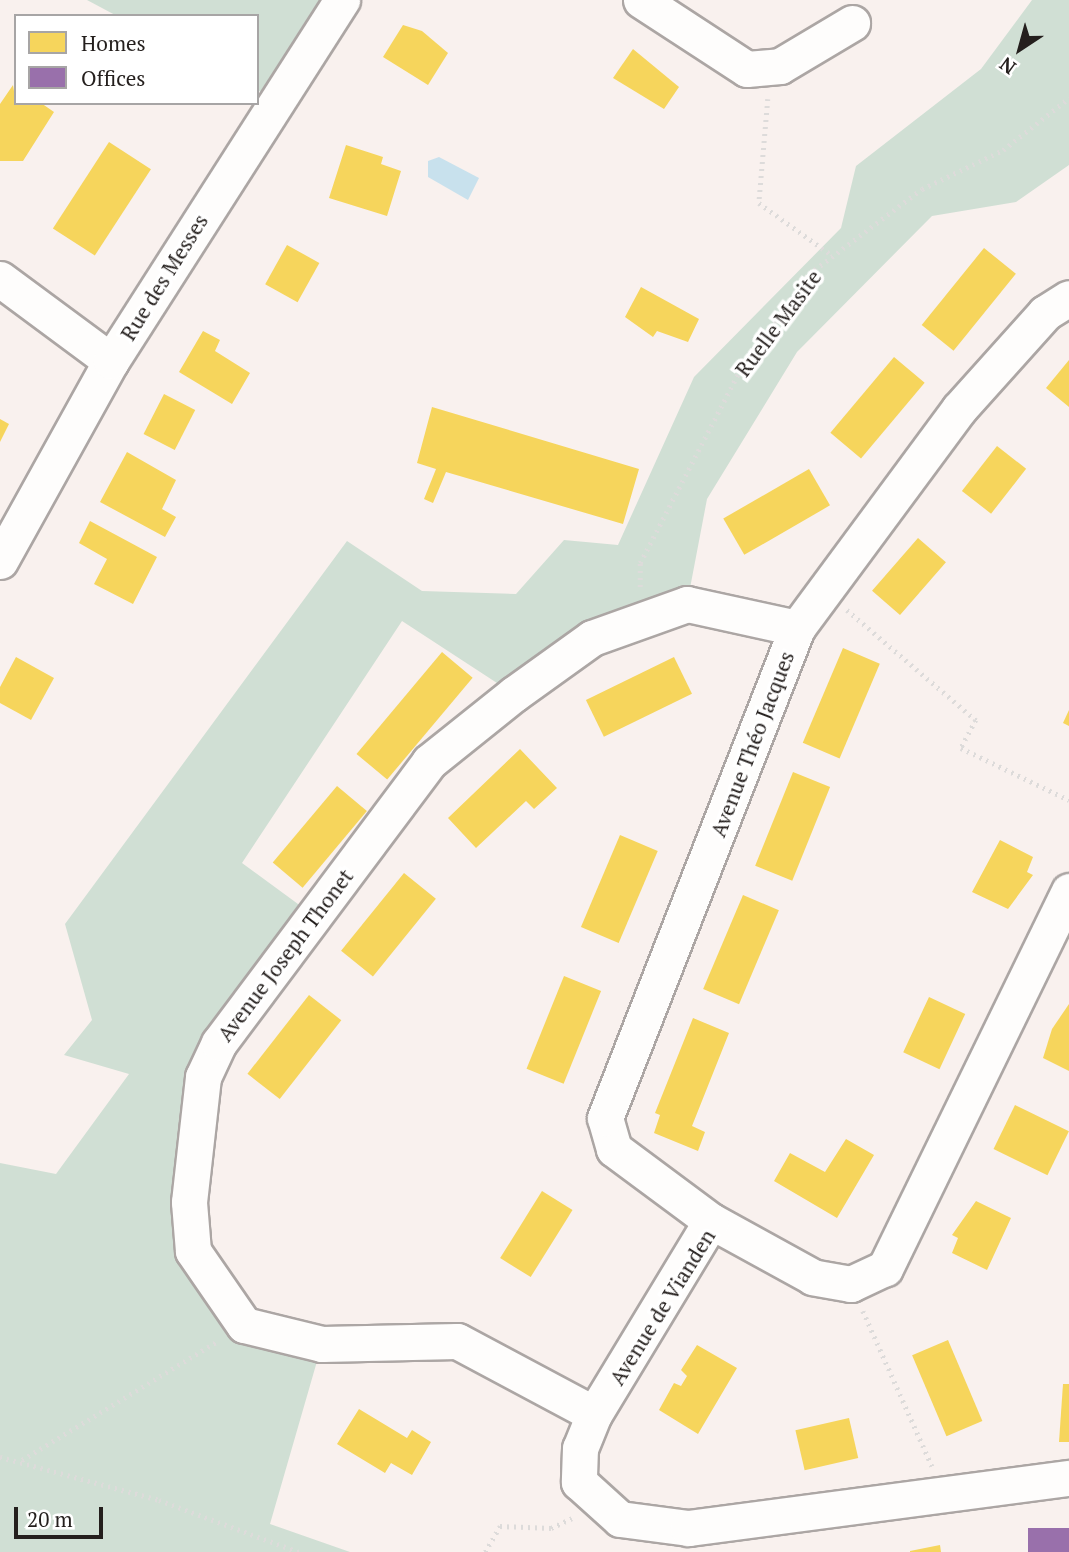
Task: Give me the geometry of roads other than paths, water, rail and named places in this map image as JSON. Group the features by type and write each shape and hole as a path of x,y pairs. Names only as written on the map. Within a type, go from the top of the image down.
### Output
{"street":[{"name":"Rue des Messes","path":"0,561 111,361 342,0"},
{"path":"641,0 747,69 771,67 852,23"},
{"path":"0,279 111,361"},
{"name":"Avenue Théo Jacques","path":"710,1222 614,1149 605,1118 797,628 959,409 1045,313 1069,298"},
{"name":"Avenue Joseph Thonet","path":"594,1414 457,1341 322,1344 244,1325 193,1251 196,1110 219,1043 429,762 592,638 645,616 687,604 797,628"},
{"name":"Avenue de Vianden","path":"1069,891 885,1268 851,1284 813,1277 710,1222 594,1414 580,1448 579,1482 597,1505 620,1519 688,1528 943,1492 1069,1478"}],"water":[{"path":"439,157 479,178 468,200 428,177 428,161"}]}
